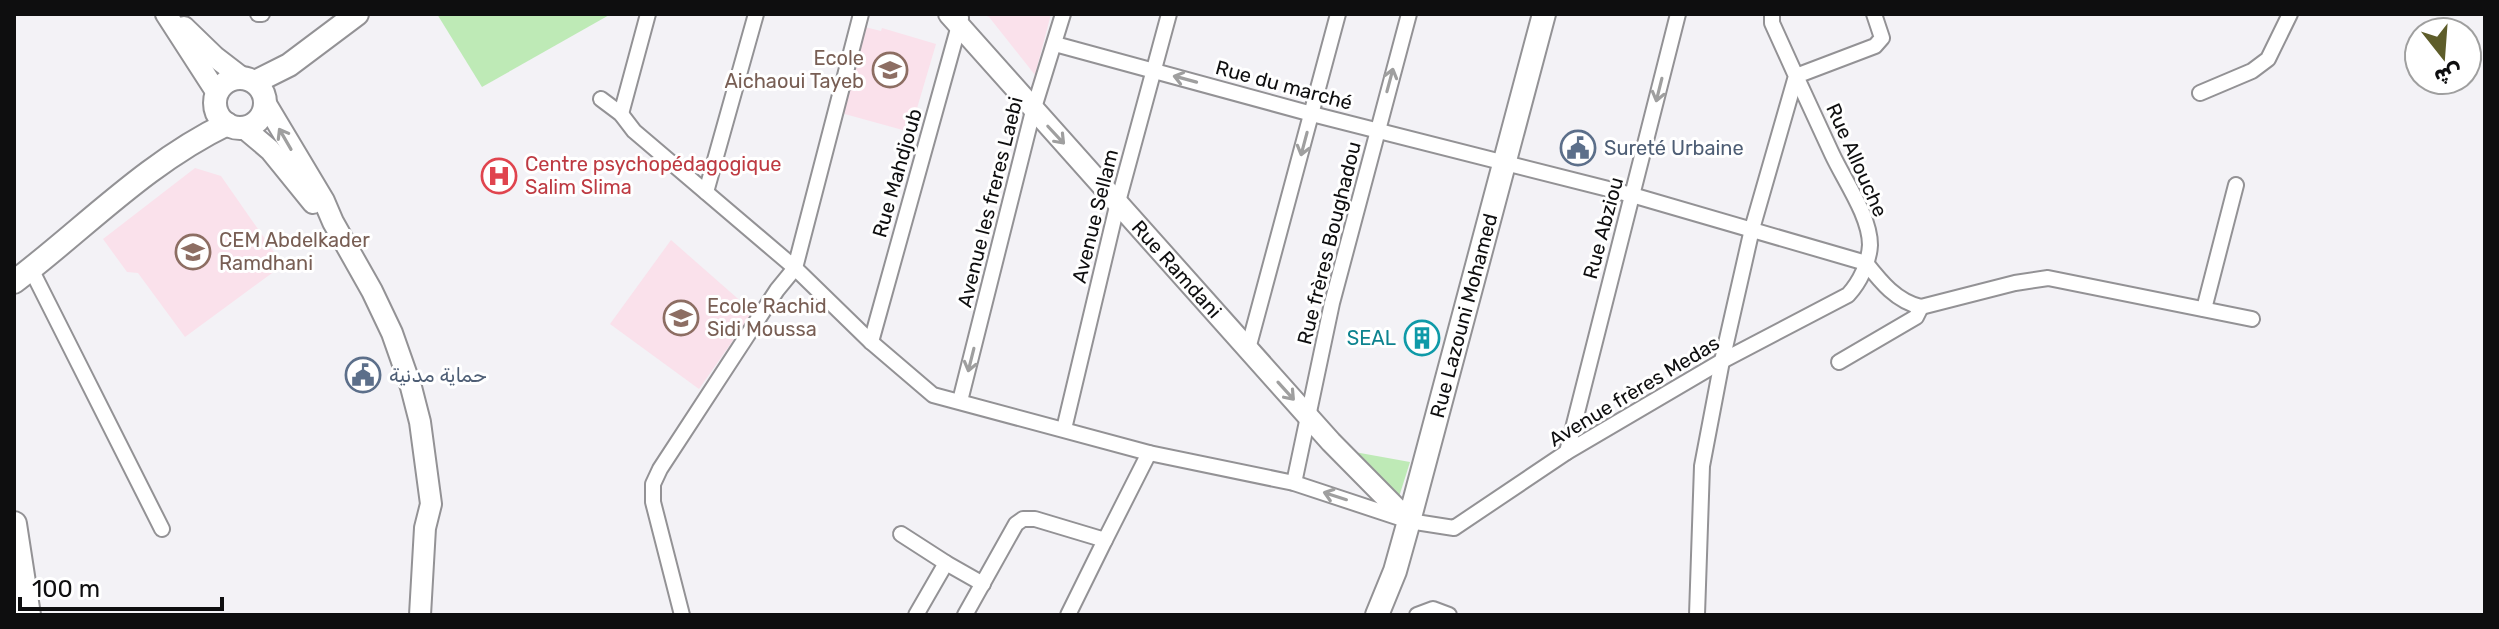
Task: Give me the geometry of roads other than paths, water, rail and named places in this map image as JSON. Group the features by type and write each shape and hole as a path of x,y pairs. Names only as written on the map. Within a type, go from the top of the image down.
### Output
{"highway":[{"path":"14,524 28,615"}],"main road":[{"path":"166,14 226,113 270,150 315,206 333,222"},
{"path":"172,14 215,57 257,90 324,201 382,310 411,387 420,422 431,504 425,528 420,615"},
{"path":"226,113 226,82 257,90 357,14"},
{"name":"Rue Lazouni Mohamed","path":"1377,615 1395,571 1409,521 1544,14"},
{"name":"Rue Ramdani","path":"957,18 1033,111 1331,442 1409,521"},
{"path":"226,113 250,126 261,117 257,90"},
{"path":"22,275 152,168 189,129 226,113"}],"street":[{"path":"621,114 648,14"},
{"path":"706,192 756,14"},
{"path":"682,615 653,502 653,484 760,315 795,268 861,14"},
{"name":"Avenue les freres Laebi","path":"960,401 1033,111 1063,14"},
{"name":"Avenue Sellam","path":"1064,429 1118,202 1169,14"},
{"path":"1248,349 1338,14"},
{"name":"Rue frères Boughadou","path":"1294,483 1332,303 1409,14"},
{"name":"Rue Abziou","path":"1567,452 1678,14"},
{"name":"Rue Allouche","path":"1772,14 1772,23 1796,76 1861,210 1870,245 1866,263"},
{"path":"1697,615 1702,466 1752,229 1796,76 1879,42 1882,38 1874,14"},
{"path":"2200,93 2252,71 2268,59 2290,14"},
{"name":"Rue Mahdjoub","path":"871,342 957,18"},
{"name":"Rue du marché","path":"1055,44 1312,114 1632,195 1866,263"},
{"name":"Avenue frères Medas","path":"601,99 621,114 634,131 795,268 871,342 933,395 1149,453 1294,483 1409,521 1454,528 1567,452 1722,361 1848,295 1859,281 1866,263"},
{"path":"2204,309 2236,185"},
{"path":"1866,263 1884,286 1909,304 1921,307 2015,283 2048,278 2252,319"},
{"path":"22,275 162,529"},
{"path":"1839,362 1916,317 1921,307"},
{"path":"1068,615 1149,453"},
{"path":"965,615 1016,524 1023,519 1035,519 1105,540"},
{"path":"901,534 983,584"},
{"path":"916,615 946,563"},
{"path":"1417,615 1433,609 1449,615"}],"place":[{"name":"Ecole Aichaoui Tayeb","path":"890,70"},
{"name":"Sureté Urbaine","path":"1578,148"},
{"name":"Centre psychopédagogique Salim Slima","path":"499,176"},
{"name":"CEM Abdelkader Ramdhani","path":"193,252"},
{"name":"Ecole Rachid Sidi Moussa","path":"681,318"},
{"name":"SEAL","path":"1422,338"},
{"name":"حماية مدنية","path":"363,375"}]}
